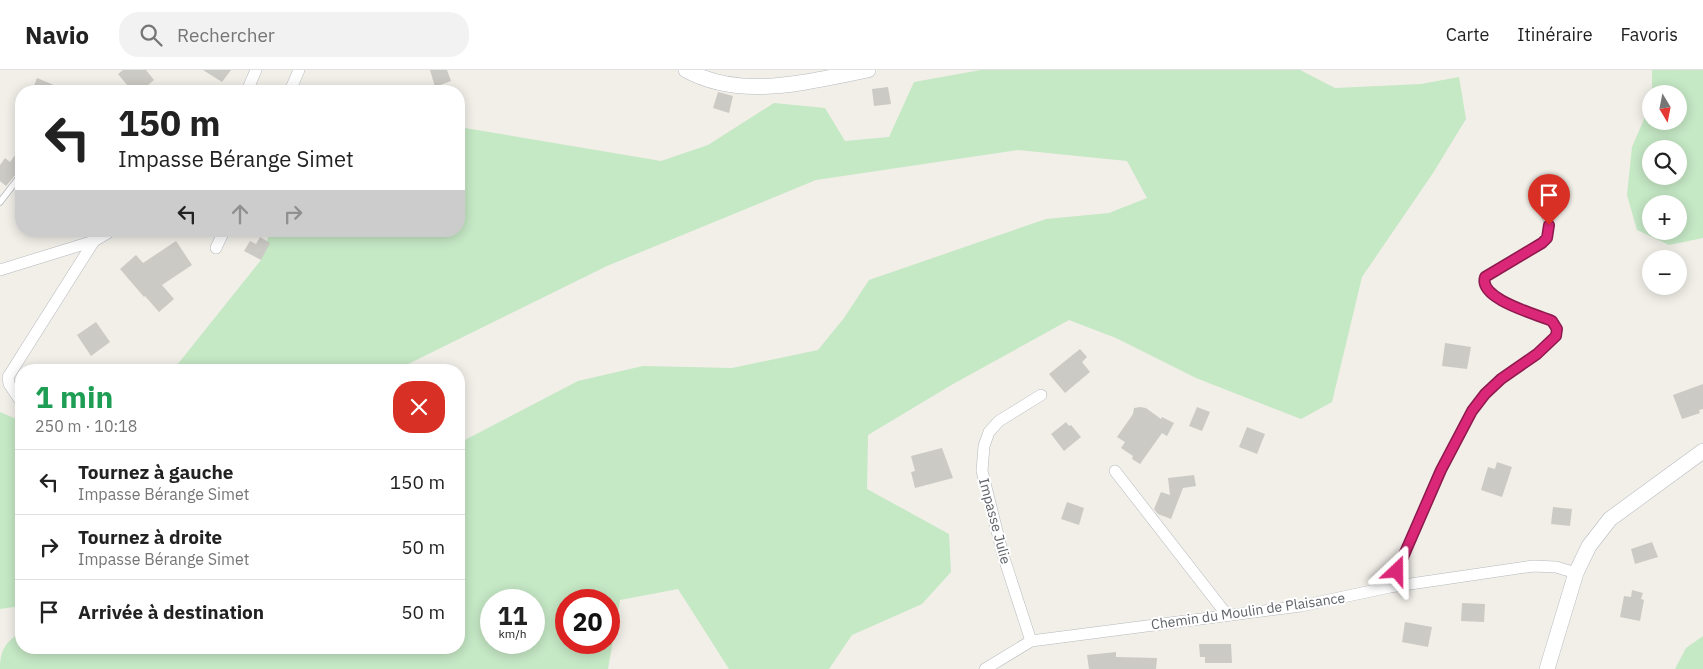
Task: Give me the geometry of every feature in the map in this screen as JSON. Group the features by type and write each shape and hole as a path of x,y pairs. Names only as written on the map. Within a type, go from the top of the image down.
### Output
{"main road":[{"path":"686,70 710,80 748,87 775,86 868,70"},
{"path":"1547,669 1576,574 1589,546 1610,519 1703,452"}],"street":[{"path":"250,85 256,70"},
{"path":"293,85 299,70"},
{"path":"216,248 221,237"},
{"path":"0,270 93,238"},
{"path":"16,364 93,238"},
{"path":"15,366 8,377 9,384 15,393"},
{"name":"Impasse Julie","path":"1031,641 1003,555 982,471 984,446 989,432 999,421 1041,396"},
{"path":"1115,471 1226,615"},
{"name":"Chemin du Moulin de Plaisance","path":"985,669 1031,641 1300,606 1390,587 1533,566 1556,566 1576,574"}],"lane":[{"path":"0,202 15,183"},
{"path":"1390,587 1441,470 1472,411 1485,394 1501,379 1537,354 1556,336 1557,329 1552,321 1497,298 1484,285 1485,277 1547,238 1549,225 1540,207"}],"green space":[{"path":"981,70 1300,70 1335,88 1421,84 1459,77 1466,119 1433,173 1362,277 1332,402 1301,419 1196,378 1116,338 1069,320 953,384 868,435 867,489 949,534 951,572 922,604 852,635 829,669 729,669 678,589 620,600 620,589 555,589 555,654 611,654 608,669 0,669 2,652 7,643 15,636 15,654 465,654 465,440 578,381 643,366 732,368 818,350 844,318 869,280 1046,219 1109,213 1147,198 1127,161 1018,150 816,180 607,266 408,364 178,364 261,260 268,237 465,237 465,128 661,161 708,145 774,103 825,108 845,141 889,137 914,82"},
{"path":"1652,70 1703,70 1703,238 1669,245 1658,240 1687,240 1687,195 1642,195 1642,232 1637,230 1627,195 1632,147 1642,124 1642,130 1688,130 1688,85 1652,85"},
{"path":"0,412 15,418 15,607 0,609"},
{"path":"1703,636 1703,669 1675,669 1686,648"}],"building":[{"path":"123,70 146,70 154,80 148,85 127,85 118,74"},
{"path":"203,70 231,70 222,82"},
{"path":"430,70 447,70 451,81 434,85"},
{"path":"37,78 54,85 34,85"},
{"path":"888,87 891,104 874,106 872,89"},
{"path":"718,92 733,96 729,113 713,108"},
{"path":"15,155 15,175 6,186 0,181 0,165 5,158 10,162"},
{"path":"260,237 270,243 261,260 244,251 250,241 256,244"},
{"path":"176,241 192,265 162,285 174,299 159,312 120,269 136,255 143,263"},
{"path":"96,322 110,342 91,356 77,335"},
{"path":"1445,343 1471,347 1467,369 1442,366"},
{"path":"1080,349 1087,357 1082,362 1090,372 1065,393 1049,374"},
{"path":"1703,384 1703,409 1699,410 1700,413 1682,419 1673,395"},
{"path":"1197,407 1210,412 1202,431 1189,426"},
{"path":"1134,408 1146,408 1161,419 1162,417 1174,423 1167,436 1162,433 1140,464 1132,459 1133,456 1121,448 1125,442 1117,437 1133,414"},
{"path":"1066,422 1081,437 1064,451 1051,434"},
{"path":"1247,427 1265,434 1257,454 1239,447"},
{"path":"942,448 953,478 915,488 911,472 915,471 911,456"},
{"path":"1497,462 1512,467 1502,497 1481,490 1488,467 1495,469"},
{"path":"1194,475 1196,486 1183,488 1171,519 1158,514 1154,509 1161,492 1170,495 1168,478"},
{"path":"1067,502 1084,508 1079,525 1061,519"},
{"path":"1553,507 1572,509 1570,526 1551,524"},
{"path":"1652,542 1658,557 1635,564 1631,549"},
{"path":"1632,590 1643,593 1641,599 1644,600 1640,621 1620,617 1624,596 1631,597"},
{"path":"1462,603 1485,604 1484,622 1461,621"},
{"path":"1405,622 1432,627 1428,647 1402,642"},
{"path":"1199,644 1231,644 1232,663 1205,663 1205,657 1200,657"},
{"path":"1116,652 1116,657 1157,658 1156,669 1089,669 1087,655"}],"route":[{"path":"1397,571 1441,470 1472,411 1485,394 1501,379 1537,354 1556,336 1556,324 1552,321 1497,298 1484,285 1485,277 1542,243 1547,238 1549,225"}]}
